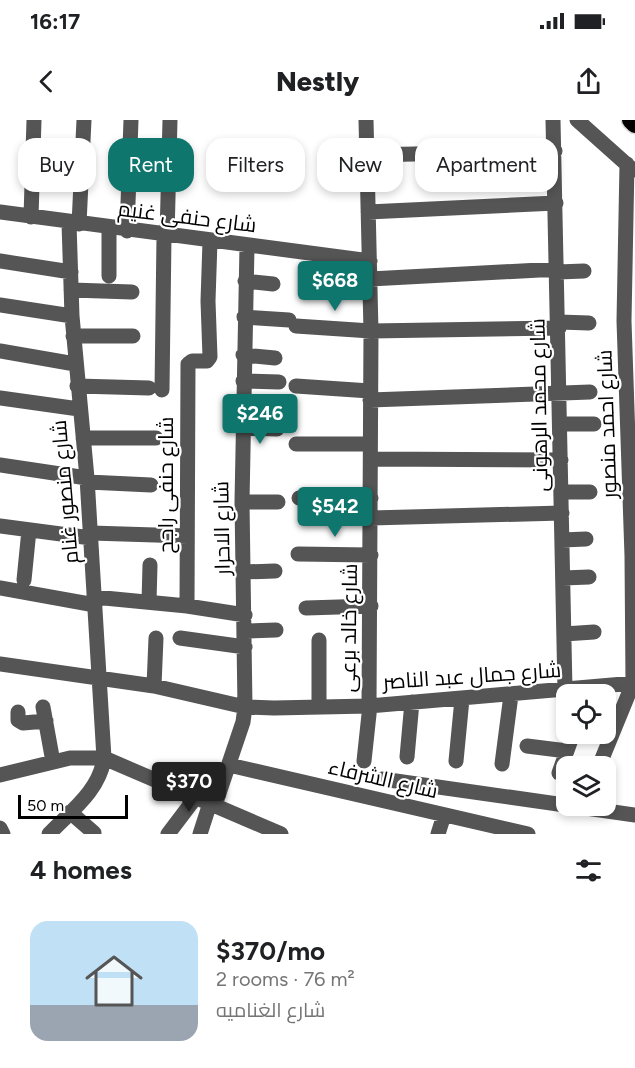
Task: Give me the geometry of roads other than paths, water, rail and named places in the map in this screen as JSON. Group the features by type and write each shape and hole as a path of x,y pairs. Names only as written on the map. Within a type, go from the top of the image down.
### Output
{"highway":[{"path":"631,120 635,124"}],"street":[{"path":"32,217 34,120"},
{"name":"شارع منصور غنام","path":"84,120 74,223 71,290 79,409 88,480 104,758"},
{"path":"126,231 131,120"},
{"path":"77,386 155,389 170,120"},
{"name":"شارع خالد برعى","path":"366,120 367,138"},
{"name":"شارع محمد الرهونى","path":"553,120 554,138"},
{"path":"577,120 631,168"},
{"name":"شارع احمد منصور","path":"631,168 624,321 634,683"},
{"name":"شارع خالد برعى","path":"364,761 370,705 371,606 371,331 368,192"},
{"name":"شارع محمد الرهونى","path":"556,192 565,684"},
{"path":"368,212 556,203"},
{"name":"شارع حنفى غنيم","path":"0,212 126,231 370,261"},
{"path":"109,228 109,276"},
{"name":"شارع حنفى راجح","path":"187,606 188,364 192,361 210,360 210,241"},
{"name":"شارع الاحرار","path":"200,834 207,802 229,765 245,707 242,428 247,246"},
{"path":"0,261 71,272"},
{"path":"370,279 584,271"},
{"path":"245,281 273,284"},
{"path":"71,290 132,292"},
{"path":"0,305 72,316"},
{"path":"244,317 371,331 589,323"},
{"path":"73,336 133,336"},
{"path":"0,351 75,364"},
{"path":"243,356 275,358"},
{"path":"243,381 279,382"},
{"path":"296,386 370,395 590,392"},
{"path":"0,398 79,409"},
{"path":"560,424 594,424"},
{"path":"242,428 277,429"},
{"path":"83,438 156,438"},
{"path":"296,444 370,452 561,460"},
{"path":"0,465 88,480 151,485"},
{"path":"561,492 590,492"},
{"path":"299,498 370,498"},
{"path":"242,502 278,502"},
{"path":"371,518 562,513"},
{"path":"0,526 91,535 187,536"},
{"path":"24,580 29,530"},
{"path":"562,540 586,539"},
{"path":"298,554 370,555"},
{"path":"149,602 150,565"},
{"path":"243,572 275,571"},
{"path":"563,578 589,577"},
{"path":"0,588 94,601 149,602 245,615"},
{"path":"306,608 371,606"},
{"path":"245,631 276,630"},
{"path":"564,634 594,632"},
{"path":"154,686 156,638"},
{"path":"180,638 245,647"},
{"path":"319,640 319,707"},
{"name":"شارع جمال عبد الناصر","path":"0,664 154,686 245,707 370,705 556,691"},
{"path":"602,756 634,683"},
{"name":"شارع جمال عبد الناصر","path":"616,686 634,683"},
{"path":"502,764 511,695"},
{"path":"456,761 462,699"},
{"path":"407,757 412,702"},
{"path":"18,712 18,720 23,723 45,714 54,762"},
{"path":"565,756 569,744"},
{"path":"527,746 567,751"},
{"path":"0,775 70,758 104,758 207,802 260,830 281,834"},
{"path":"49,834 95,786 102,774 104,758"},
{"name":"شارع الشرفاء","path":"229,765 444,815 482,829 528,834"},
{"path":"382,779 635,815"},
{"path":"168,834 207,802"},
{"path":"70,812 94,833"},
{"path":"438,834 444,815"},
{"path":"0,828 3,834"}]}
